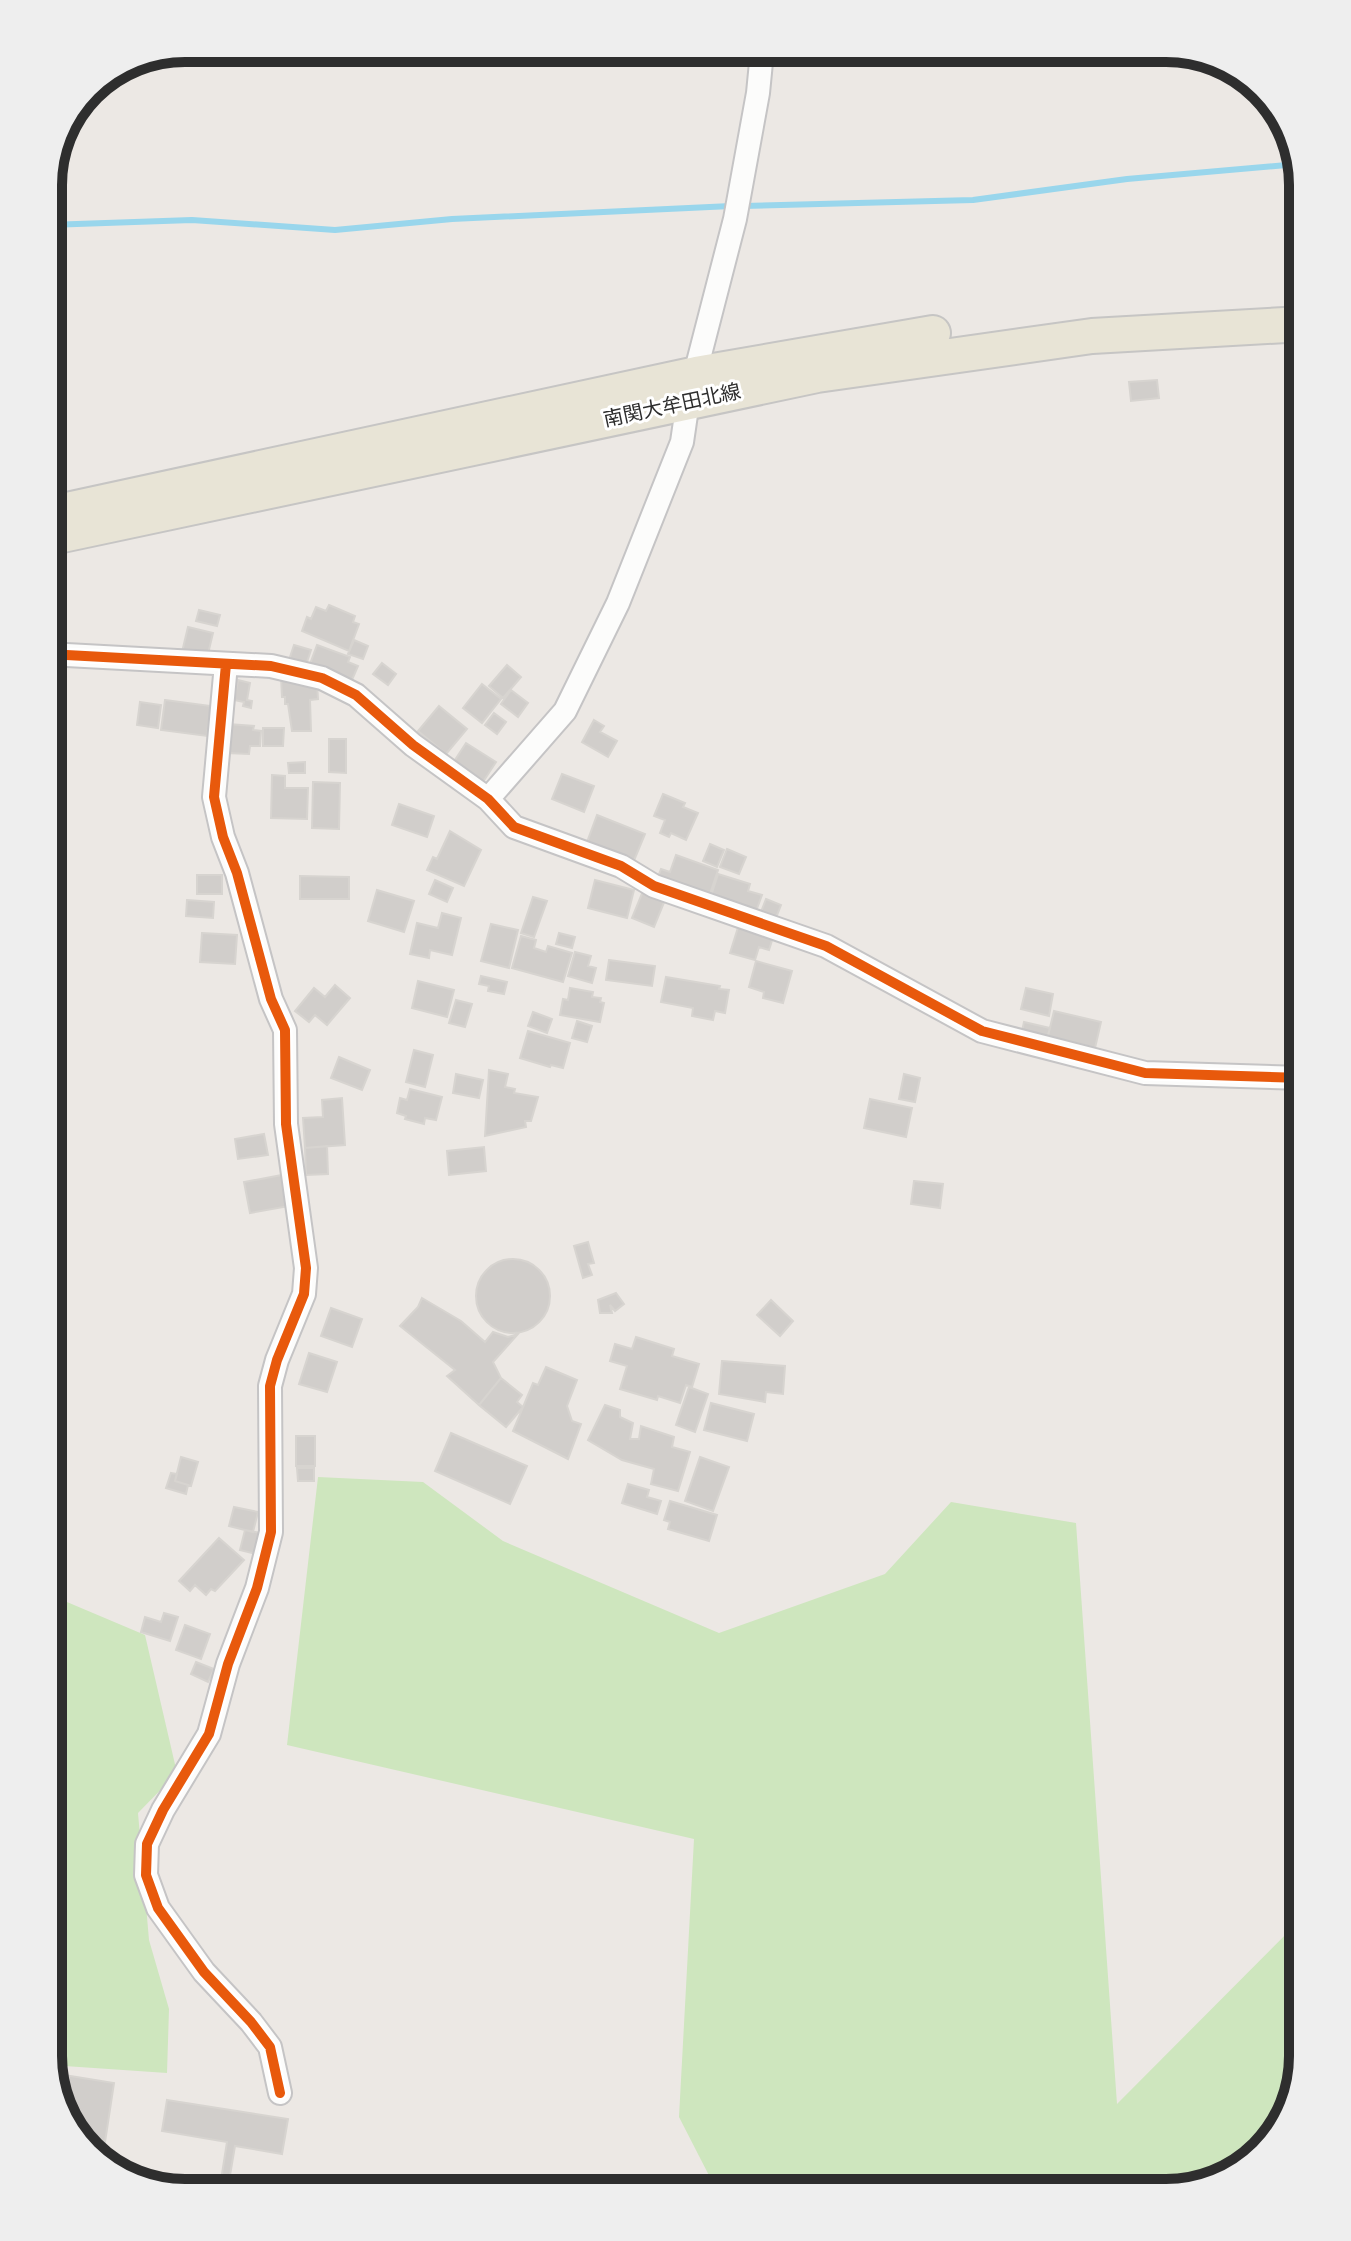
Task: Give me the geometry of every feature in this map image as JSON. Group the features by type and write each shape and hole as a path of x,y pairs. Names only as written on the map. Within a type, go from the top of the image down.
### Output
{"main road":[{"name":"南関大牟田北線","path":"62,535 692,388 877,341 1010,323 1289,302"},
{"name":"南関大牟田北線","path":"62,511 692,388 817,375 1062,340 1289,325"}],"street":[{"path":"488,799 565,711 618,603 682,442 692,388 737,208 761,62"},
{"path":"62,655 271,666 322,678 356,695 413,745 488,799 514,827 621,866 654,886 826,946 982,1031 1145,1073 1289,1078"},
{"path":"226,664 214,797 271,999 285,1030 286,1124 306,1268 304,1294 277,1360 270,1386 271,1532 257,1588 228,1664 209,1734 163,1810 147,1844 146,1875 158,1908 204,1972 270,2047 280,2093"}],"green space":[{"path":"318,1477 423,1482 503,1541 719,1633 885,1574 951,1502 1076,1523 1117,2104 1289,1931 1289,2056 1282,2096 1268,2124 1247,2149 1221,2166 1190,2177 711,2179 679,2117 694,1839 287,1745"},
{"path":"62,1600 145,1635 177,1773 138,1813 149,1940 169,2009 167,2073 63,2066"}],"building":[{"path":"1157,380 1159,398 1131,401 1129,382"},
{"path":"329,605 355,616 353,622 359,624 349,651 302,631 307,617 311,619 316,607 326,611"},
{"path":"199,610 220,615 217,626 196,621"},
{"path":"188,627 213,633 207,658 182,652"},
{"path":"354,640 368,646 363,659 348,654"},
{"path":"294,645 311,650 306,665 289,660"},
{"path":"317,645 350,657 348,662 358,666 352,680 348,678 346,683 310,664"},
{"path":"382,663 396,674 388,685 373,674"},
{"path":"507,665 521,677 503,698 489,686"},
{"path":"296,676 296,684 317,683 318,699 310,700 311,731 292,731 288,704 282,697 281,677"},
{"path":"238,680 250,683 247,700 252,701 251,708 243,706 244,702 234,700"},
{"path":"482,684 501,699 482,723 463,708"},
{"path":"511,690 528,703 518,717 501,704"},
{"path":"165,700 211,706 207,736 161,730"},
{"path":"140,702 161,705 158,728 137,725"},
{"path":"439,706 467,729 446,754 418,731"},
{"path":"494,713 506,722 497,734 485,725"},
{"path":"594,720 604,726 600,732 617,741 608,757 582,742"},
{"path":"228,724 254,726 253,730 261,731 260,746 250,746 249,754 227,753"},
{"path":"263,728 284,728 283,746 263,746"},
{"path":"329,739 346,739 346,773 329,772"},
{"path":"466,743 496,762 483,782 453,763"},
{"path":"305,762 305,773 289,773 288,763"},
{"path":"562,774 594,786 584,812 552,799"},
{"path":"272,775 285,776 285,788 308,788 307,819 271,818"},
{"path":"313,782 340,783 339,829 312,828"},
{"path":"663,794 685,803 683,807 698,813 686,840 671,833 669,837 660,833 665,820 654,816"},
{"path":"399,804 434,816 427,837 392,825"},
{"path":"597,815 645,834 633,863 586,845"},
{"path":"450,831 481,850 464,886 427,870 433,857 437,859"},
{"path":"710,844 724,850 717,867 703,861"},
{"path":"727,849 746,857 739,874 720,867"},
{"path":"676,855 718,870 708,900 656,882 661,869 670,872"},
{"path":"718,874 750,884 748,891 762,895 755,914 710,899"},
{"path":"197,875 222,875 222,894 197,894"},
{"path":"300,876 349,877 349,899 300,899"},
{"path":"435,880 453,888 447,902 429,894"},
{"path":"595,880 634,890 627,918 588,908"},
{"path":"377,890 414,901 404,932 368,921"},
{"path":"643,891 665,900 654,927 632,918"},
{"path":"533,897 547,901 534,937 521,933"},
{"path":"766,899 781,905 774,923 759,917"},
{"path":"187,900 214,902 213,918 186,916"},
{"path":"442,913 461,918 452,955 430,950 429,958 410,954 417,923 438,928"},
{"path":"740,921 774,934 769,950 759,947 755,960 730,953"},
{"path":"491,924 518,930 509,968 481,961"},
{"path":"202,933 237,935 235,964 200,962"},
{"path":"559,933 575,937 572,948 556,944"},
{"path":"521,936 536,940 534,948 546,952 548,946 572,953 563,982 512,968"},
{"path":"575,952 591,956 588,966 596,968 592,983 568,976"},
{"path":"609,960 655,966 652,986 606,980"},
{"path":"756,961 792,971 783,1003 763,998 764,992 749,987"},
{"path":"481,976 507,982 504,994 488,991 489,986 479,984"},
{"path":"666,977 729,990 725,1013 715,1011 713,1020 692,1016 693,1008 661,1002"},
{"path":"418,981 454,990 447,1017 412,1008"},
{"path":"335,985 350,998 327,1025 315,1015 309,1022 295,1011 314,988 325,997"},
{"path":"570,988 593,992 592,997 601,998 600,1002 604,1003 600,1022 560,1015 563,999 568,1000"},
{"path":"1026,988 1053,994 1049,1016 1021,1009"},
{"path":"456,1000 472,1004 465,1027 449,1023"},
{"path":"1054,1011 1101,1022 1095,1048 1048,1036"},
{"path":"533,1012 552,1019 547,1033 528,1026"},
{"path":"577,1021 592,1026 587,1042 572,1038"},
{"path":"1024,1022 1050,1028 1046,1042 1021,1036"},
{"path":"528,1031 570,1043 563,1068 520,1058"},
{"path":"414,1050 433,1055 425,1087 406,1082"},
{"path":"339,1057 370,1070 362,1090 331,1078"},
{"path":"489,1070 508,1074 505,1087 515,1089 514,1093 538,1097 531,1121 525,1121 526,1127 485,1136"},
{"path":"456,1074 483,1080 479,1098 453,1093"},
{"path":"904,1074 920,1078 915,1102 899,1099"},
{"path":"410,1089 442,1097 436,1120 425,1118 424,1124 405,1119 406,1116 397,1113 400,1098 407,1100"},
{"path":"342,1098 345,1145 305,1148 303,1118 323,1117 322,1100"},
{"path":"870,1099 912,1108 906,1137 864,1128"},
{"path":"264,1134 268,1155 238,1159 235,1139"},
{"path":"327,1146 328,1174 306,1175 305,1148"},
{"path":"484,1147 486,1171 449,1175 447,1151"},
{"path":"282,1175 289,1206 250,1213 244,1182"},
{"path":"914,1181 943,1184 940,1208 911,1204"},
{"path":"588,1242 594,1263 588,1264 592,1275 583,1278 574,1246"},
{"path":"506,1259 520,1259 534,1265 544,1275 550,1296 548,1310 534,1327 520,1333 506,1333 492,1327 482,1317 476,1303 476,1289 482,1275 492,1265"},
{"path":"616,1293 624,1304 615,1311 610,1305 612,1313 600,1313 598,1300"},
{"path":"422,1298 461,1321 485,1342 493,1332 508,1337 518,1334 493,1362 501,1378 479,1405 447,1376 455,1370 400,1326 418,1307"},
{"path":"771,1300 793,1321 780,1336 757,1315"},
{"path":"331,1308 362,1319 352,1347 321,1336"},
{"path":"636,1337 674,1349 672,1356 699,1364 692,1387 686,1385 680,1403 620,1389 627,1366 610,1361 615,1344 632,1349"},
{"path":"309,1353 337,1362 327,1392 299,1384"},
{"path":"722,1361 785,1366 783,1394 766,1392 765,1402 719,1394"},
{"path":"546,1367 577,1380 567,1406 572,1421 581,1424 568,1459 513,1431 533,1383 538,1385"},
{"path":"501,1378 522,1395 517,1402 523,1407 506,1427 479,1405"},
{"path":"689,1387 708,1394 695,1432 676,1425"},
{"path":"711,1403 754,1414 747,1441 704,1430"},
{"path":"605,1405 620,1410 620,1417 633,1423 630,1439 639,1439 641,1426 674,1437 672,1447 690,1452 678,1491 651,1484 654,1469 622,1460 588,1440"},
{"path":"451,1433 527,1466 510,1504 435,1471"},
{"path":"296,1436 315,1436 315,1466 296,1466"},
{"path":"181,1457 198,1462 191,1486 175,1481"},
{"path":"700,1457 729,1467 713,1511 685,1501"},
{"path":"297,1468 314,1468 314,1481 298,1481"},
{"path":"171,1473 177,1474 175,1481 188,1485 186,1494 166,1488"},
{"path":"628,1484 649,1490 647,1497 661,1501 657,1514 622,1503"},
{"path":"670,1501 717,1515 709,1541 668,1529 670,1522 664,1520"},
{"path":"234,1507 258,1512 253,1532 229,1526"},
{"path":"245,1530 261,1533 256,1554 240,1550"},
{"path":"219,1538 244,1560 215,1591 211,1589 206,1595 195,1585 190,1591 179,1581"},
{"path":"164,1613 178,1617 170,1641 141,1632 145,1617 161,1622"},
{"path":"185,1625 210,1634 201,1659 176,1650"},
{"path":"196,1662 214,1669 208,1682 191,1674"},
{"path":"64,2075 114,2083 104,2149 75,2111"},
{"path":"167,2100 288,2119 282,2154 235,2146 229,2179 221,2179 227,2142 162,2131"}],"waterway":[{"path":"743,206 973,200 1127,179 1287,165"},
{"path":"62,225 192,220 335,230 452,219 731,206"}],"cycle path":[{"path":"62,655 271,666 322,678 356,695 413,745 488,799 514,827 621,866 654,886 826,946 982,1031 1145,1073 1289,1078"},
{"path":"226,664 214,797 271,999 285,1030 286,1124 306,1268 304,1294 277,1360 270,1386 271,1532 257,1588 228,1664 209,1734 163,1810 147,1844 146,1875 158,1908 204,1972 270,2047 280,2093"}]}
